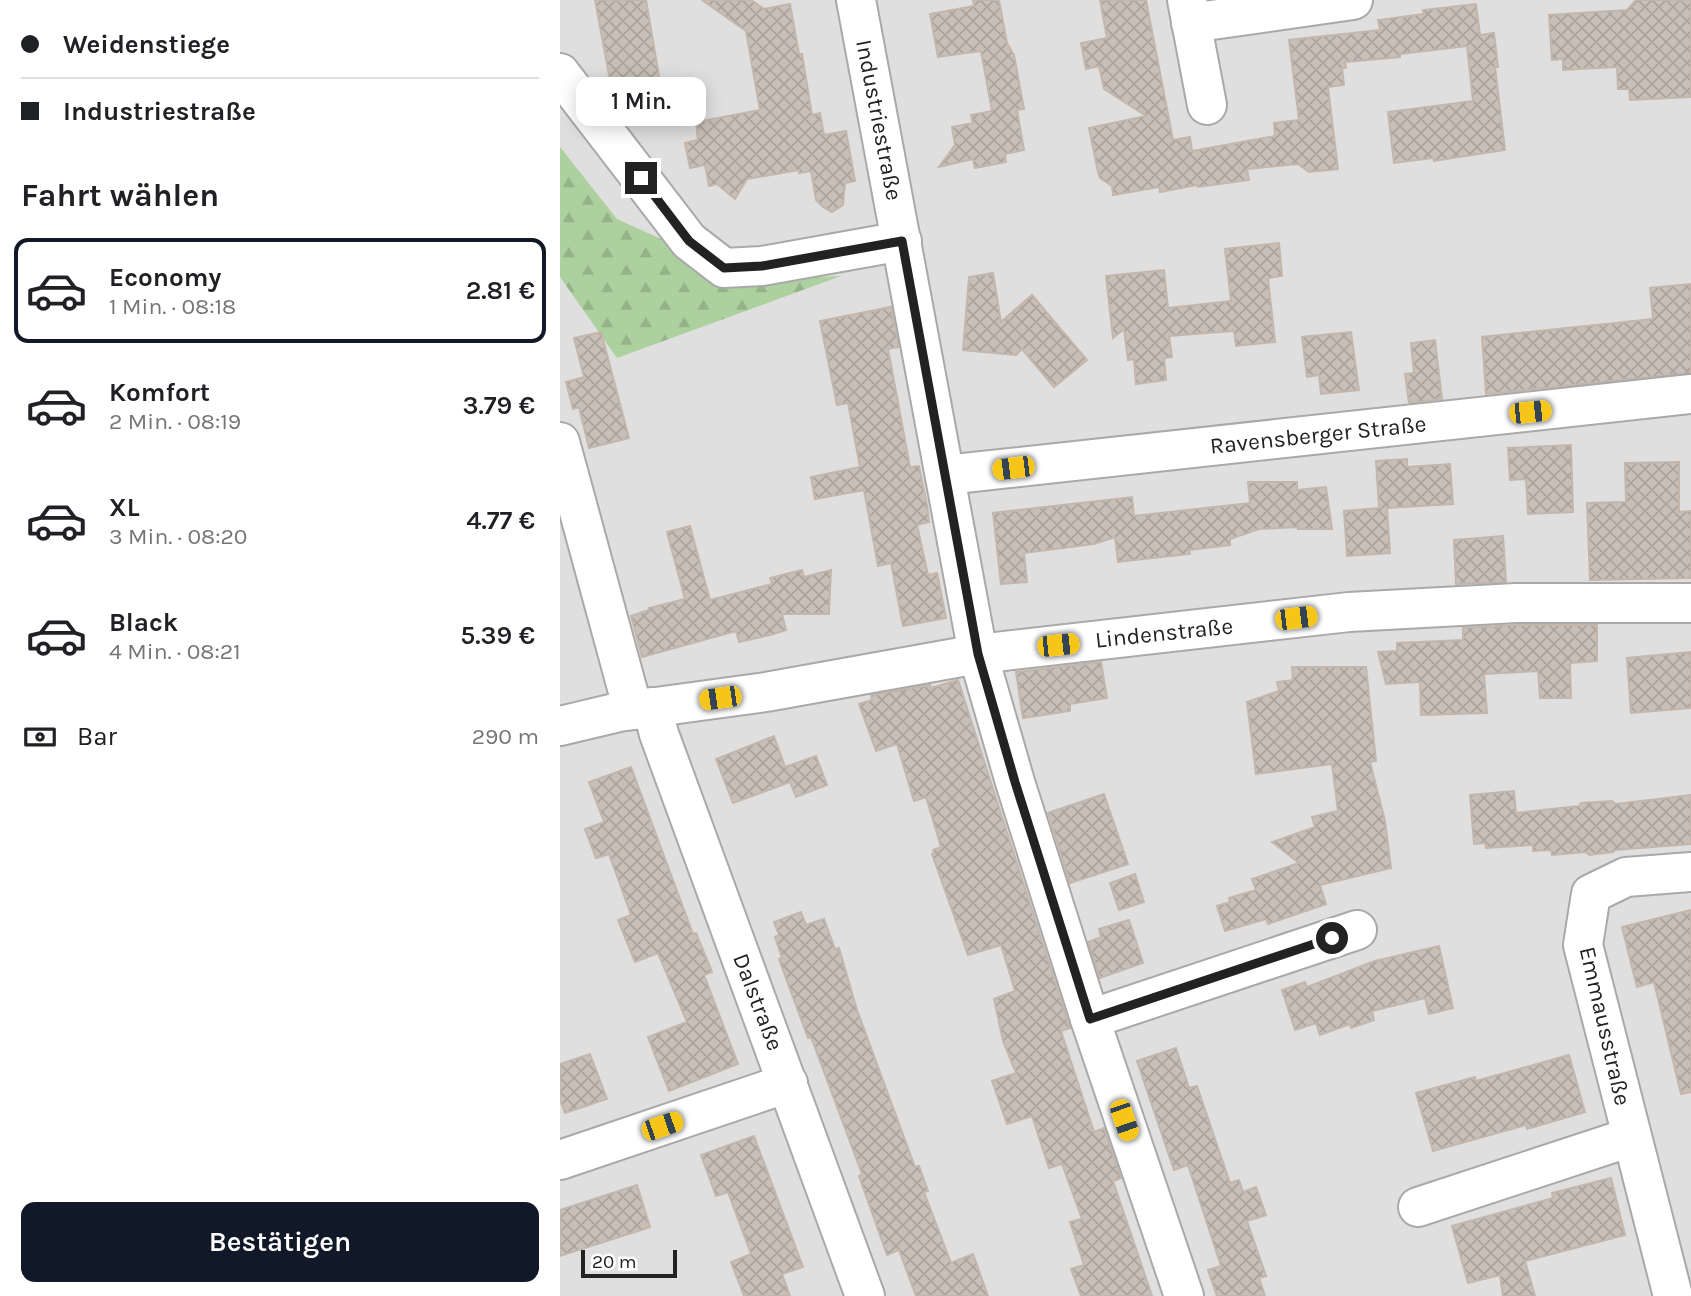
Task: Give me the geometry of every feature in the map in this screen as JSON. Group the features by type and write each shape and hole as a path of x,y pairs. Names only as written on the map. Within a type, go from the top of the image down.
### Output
{"street":[{"name":"Industriestraße","path":"856,0 978,654 1015,782 1090,1019 1184,1296"},
{"path":"1207,105 1189,11 1353,0"},
{"path":"560,74 689,241 724,268 762,266 902,241"},
{"name":"Ravensberger Straße","path":"945,475 1691,394"},
{"name":"Dalstraße","path":"560,442 643,709 659,734 865,1296"},
{"name":"Lindenstraße","path":"560,726 643,709 766,692 978,654 1349,612 1516,603 1691,603"},
{"name":"Emmausstraße","path":"1673,1296 1583,945 1591,894 1626,877 1691,872"},
{"path":"1090,1019 1357,930"},
{"path":"560,1160 788,1083"},
{"name":"Emmausstraße","path":"1418,1207 1631,1137"}],"shaded area":[{"path":"560,0 1691,0 1691,1296 560,1296"}],"green space":[{"path":"560,147 617,219 725,268 766,279 841,276 617,358 560,277"}],"building":[{"path":"595,0 646,0 660,82 612,91"},
{"path":"702,0 751,0 764,9 790,4 812,115 820,113 824,135 846,131 855,181 845,183 843,205 832,212 816,200 811,171 799,173 799,170 747,179 735,199 717,184 709,186 705,165 690,168 685,143 698,140 696,122 760,110 746,31"},
{"path":"973,0 999,0 1007,43 1014,55 1024,109 1017,110 1024,150 1005,154 1006,162 975,168 973,159 939,167 955,145 952,127 973,123 971,115 992,111 981,51 938,57 930,14 974,6"},
{"path":"1100,0 1146,0 1173,140 1190,137 1192,151 1275,136 1274,123 1299,120 1289,40 1380,30 1378,20 1424,14 1423,10 1476,4 1480,35 1494,33 1498,67 1495,67 1505,150 1434,161 1433,158 1394,163 1388,112 1473,101 1467,46 1400,54 1400,57 1345,62 1346,68 1342,68 1344,85 1328,87 1338,169 1309,172 1298,164 1247,169 1249,180 1160,192 1159,187 1113,195 1112,186 1100,178 1089,128 1146,116 1104,89 1099,66 1086,69 1081,43 1107,38"},
{"path":"1636,0 1691,0 1691,97 1630,100 1629,89 1618,89 1617,67 1563,70 1563,59 1552,60 1549,15 1627,10"},
{"path":"1279,243 1282,276 1268,278 1275,342 1236,346 1234,331 1169,336 1172,357 1164,358 1166,380 1136,384 1134,359 1128,360 1124,329 1113,338 1106,276 1164,270 1168,308 1231,301 1225,249"},
{"path":"993,273 1001,322 1032,295 1087,360 1054,387 1022,349 1016,355 963,350 969,277"},
{"path":"1691,284 1691,373 1486,394 1482,337 1653,319 1650,288"},
{"path":"891,307 899,347 888,349 910,467 919,466 927,505 929,522 917,525 928,575 937,573 946,618 903,626 891,563 878,566 864,490 815,499 811,477 860,467 848,403 837,405 820,321"},
{"path":"601,332 629,438 589,448 579,407 573,409 566,382 584,377 574,338"},
{"path":"1351,332 1359,390 1321,394 1319,375 1307,377 1302,337"},
{"path":"1435,340 1442,399 1409,403 1405,374 1414,373 1411,343"},
{"path":"1571,445 1573,512 1528,514 1526,479 1510,480 1508,448"},
{"path":"1407,459 1407,467 1450,464 1453,504 1387,508 1390,553 1347,556 1344,511 1379,508 1376,461"},
{"path":"1679,462 1679,512 1691,511 1691,578 1590,580 1587,503 1626,502 1625,463"},
{"path":"1248,482 1297,482 1297,490 1326,487 1332,529 1259,529 1230,539 1230,545 1189,550 1190,554 1118,562 1115,537 1094,544 1024,553 1027,582 1001,584 993,513 1132,497 1134,516 1250,503"},
{"path":"690,526 710,600 772,584 770,578 802,570 804,577 831,570 829,614 782,614 786,630 770,635 739,642 736,631 642,657 631,616 649,608 685,599 667,532"},
{"path":"1503,536 1506,582 1456,584 1454,540"},
{"path":"1597,625 1597,661 1570,663 1571,698 1540,698 1538,671 1484,674 1487,713 1421,715 1420,682 1386,684 1378,652 1397,651 1397,643 1463,640 1463,628"},
{"path":"1691,652 1691,708 1631,713 1627,658"},
{"path":"1101,662 1107,698 1070,704 1070,711 1023,718 1016,672"},
{"path":"1292,667 1366,667 1376,761 1370,762 1385,821 1391,868 1320,885 1326,904 1268,924 1266,919 1225,931 1217,906 1230,902 1229,898 1256,890 1252,879 1299,863 1272,842 1315,827 1312,817 1338,811 1332,764 1256,774 1247,702 1279,691 1277,682 1293,680"},
{"path":"958,680 1070,1028 1061,1031 1094,1132 1104,1128 1121,1178 1113,1181 1152,1296 1081,1296 1071,1269 1084,1265 1070,1222 1082,1219 1062,1164 1049,1168 1032,1116 1007,1124 992,1081 1016,1073 1003,1041 994,999 1015,991 1001,945 968,955 932,854 933,850 941,847 926,797 914,801 897,744 876,751 859,704 872,700 871,695 930,685 931,688"},
{"path":"774,736 785,767 816,756 827,785 796,797 790,782 733,803 716,759"},
{"path":"631,767 693,934 696,933 712,972 704,975 738,1064 669,1091 648,1037 687,1022 658,953 635,962 618,920 631,915 609,854 596,858 585,829 604,822 589,782"},
{"path":"1514,791 1516,813 1579,806 1581,803 1612,801 1616,804 1691,795 1691,844 1615,850 1589,855 1586,852 1552,855 1551,850 1533,851 1533,845 1486,848 1485,843 1474,844 1470,795"},
{"path":"1104,794 1128,864 1070,883 1048,813"},
{"path":"1135,874 1144,902 1119,910 1110,883"},
{"path":"1691,910 1691,1092 1681,1094 1654,982 1637,987 1622,927"},
{"path":"801,912 806,925 824,919 835,949 839,948 857,1010 915,1167 919,1166 928,1191 924,1192 951,1263 973,1254 988,1296 916,1296 899,1250 887,1255 859,1176 862,1174 779,959 782,958 775,937 779,935 774,922"},
{"path":"1129,920 1143,963 1100,978 1088,942 1101,937 1099,929"},
{"path":"1439,946 1453,1008 1429,1014 1425,998 1372,1011 1374,1020 1351,1028 1350,1024 1320,1035 1316,1023 1295,1030 1282,990 1305,982 1307,987 1375,961"},
{"path":"1176,1048 1189,1088 1197,1086 1230,1183 1239,1180 1243,1192 1256,1187 1266,1215 1247,1221 1266,1276 1259,1278 1265,1296 1217,1296 1208,1270 1221,1266 1188,1165 1174,1170 1137,1061"},
{"path":"590,1054 607,1099 565,1113 560,1100 560,1064"},
{"path":"1569,1055 1585,1112 1433,1151 1416,1093 1475,1077 1476,1081"},
{"path":"754,1136 803,1267 782,1274 790,1296 744,1296 731,1262 751,1254 728,1192 716,1196 701,1155"},
{"path":"1611,1178 1625,1235 1525,1261 1535,1296 1503,1296 1500,1275 1468,1283 1452,1226 1553,1198 1552,1193"},
{"path":"637,1185 650,1227 560,1256 560,1210"}],"route":[{"path":"641,178 689,241 724,268 762,266 902,241 978,654 1015,782 1090,1019 1332,938"}]}
